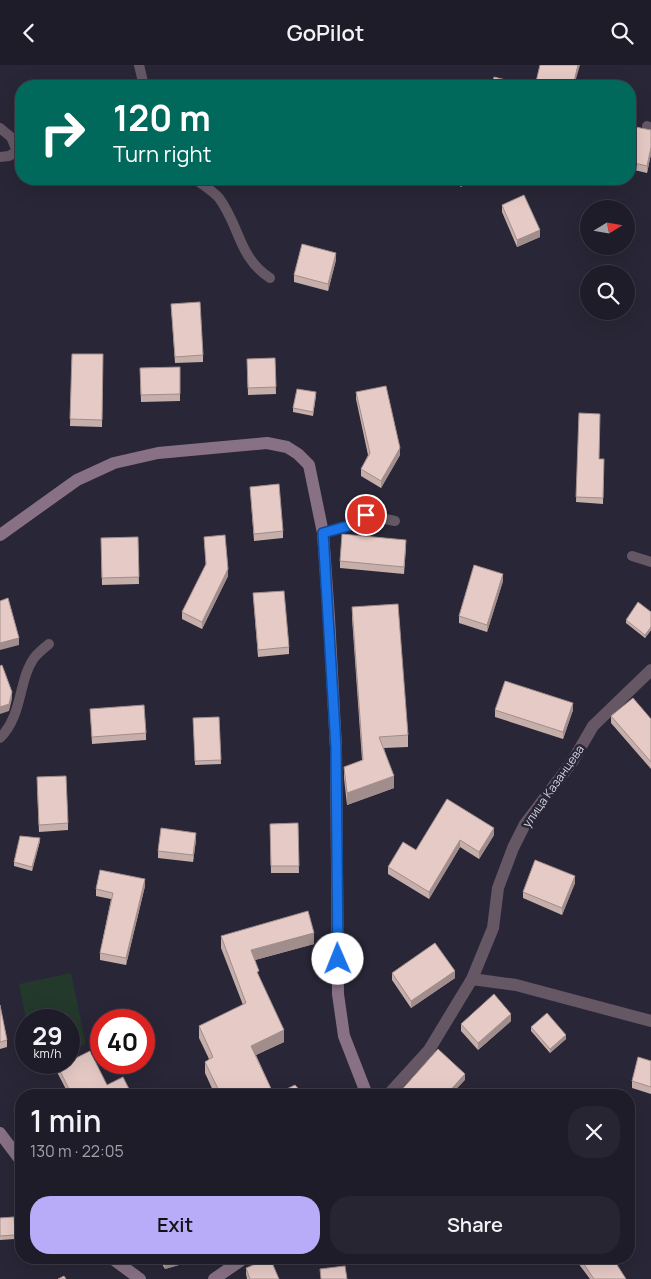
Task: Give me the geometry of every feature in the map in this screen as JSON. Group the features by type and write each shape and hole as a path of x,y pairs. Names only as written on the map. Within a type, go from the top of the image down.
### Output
{"street":[{"path":"0,535 77,480 114,463 158,453 267,443 287,447 298,454 309,465 323,533 336,748 338,994 344,1036 356,1072 364,1089"},
{"name":"улица Казанцева","path":"393,1089 429,1050 472,979 493,928 498,888 512,848 525,824 572,762 593,725 651,670"},
{"path":"472,979 516,985 651,1021"},
{"path":"0,1133 15,1153"},
{"path":"120,1264 140,1279"},
{"path":"214,1279 236,1264"}],"lane":[{"path":"139,65 143,80"},
{"path":"0,128 12,137 15,143"},
{"path":"0,157 15,153"},
{"path":"203,185 218,197 227,211 247,257 257,269 270,278"},
{"path":"323,533 348,526 366,515 395,521"},
{"path":"632,556 651,562"},
{"path":"0,738 6,732 20,704 24,683 34,659 49,644"}],"green space":[{"path":"71,973 78,1009 24,1009 19,984"},
{"path":"80,1016 86,1045 80,1046"}],"building":[{"path":"540,65 578,65 574,80 536,80"},
{"path":"494,77 506,80 493,80"},
{"path":"636,127 651,130 651,147 647,166 636,163"},
{"path":"524,195 540,230 517,240 502,205"},
{"path":"302,244 336,253 328,284 294,275"},
{"path":"200,302 203,355 175,357 171,304"},
{"path":"72,354 103,354 102,420 70,419"},
{"path":"275,358 276,387 248,388 247,359"},
{"path":"180,367 180,394 141,395 140,368"},
{"path":"386,386 400,448 381,481 361,469 370,453 356,392"},
{"path":"297,389 316,392 313,412 293,408"},
{"path":"579,413 600,414 599,459 604,459 603,498 576,497"},
{"path":"279,484 283,531 254,534 250,487"},
{"path":"342,534 406,540 404,567 340,561"},
{"path":"225,535 228,569 202,622 182,612 206,564 204,537"},
{"path":"138,537 139,577 102,578 101,538"},
{"path":"474,565 503,574 487,625 459,616"},
{"path":"284,591 289,647 258,650 253,593"},
{"path":"8,598 19,638 0,643 0,601"},
{"path":"638,602 651,612 651,627 645,635 626,620"},
{"path":"398,604 408,735 379,737 394,776 347,793 344,767 363,760 352,607"},
{"path":"2,665 12,692 9,704 0,707 0,666"},
{"path":"505,681 573,703 563,732 495,710"},
{"path":"633,698 651,719 651,762 611,716"},
{"path":"144,705 146,733 92,737 90,709"},
{"path":"219,717 221,760 195,761 193,718"},
{"path":"66,776 68,823 39,825 37,777"},
{"path":"447,799 494,828 479,852 460,840 429,892 388,867 403,842 416,850"},
{"path":"298,823 299,866 271,866 270,824"},
{"path":"161,828 196,833 193,855 158,851"},
{"path":"20,836 40,838 32,867 14,862"},
{"path":"535,860 575,876 562,908 523,892"},
{"path":"100,870 145,879 126,958 100,953 113,893 96,889"},
{"path":"308,911 314,933 251,950 259,971 257,972 284,1030 251,1046 271,1089 218,1089 205,1062 213,1057 199,1026 246,1003 221,936"},
{"path":"435,943 455,971 411,1001 392,973"},
{"path":"494,994 511,1014 478,1043 461,1024"},
{"path":"0,1005 7,1040 0,1042"},
{"path":"547,1013 566,1035 550,1049 531,1027"},
{"path":"438,1049 465,1074 451,1089 402,1089"},
{"path":"90,1051 90,1074 102,1074 107,1085 123,1077 129,1089 69,1089 62,1074 80,1074 80,1056"},
{"path":"638,1057 651,1061 651,1087 632,1081"},
{"path":"295,1085 299,1089 287,1089"},
{"path":"14,1217 15,1235 0,1236 0,1218"},
{"path":"256,1264 273,1264 279,1279 250,1279 246,1268"},
{"path":"584,1264 616,1264 626,1279 594,1279"},
{"path":"345,1266 347,1279 321,1279 320,1269"}],"route":[{"path":"338,959 336,748 323,533 348,526 366,515"}]}
